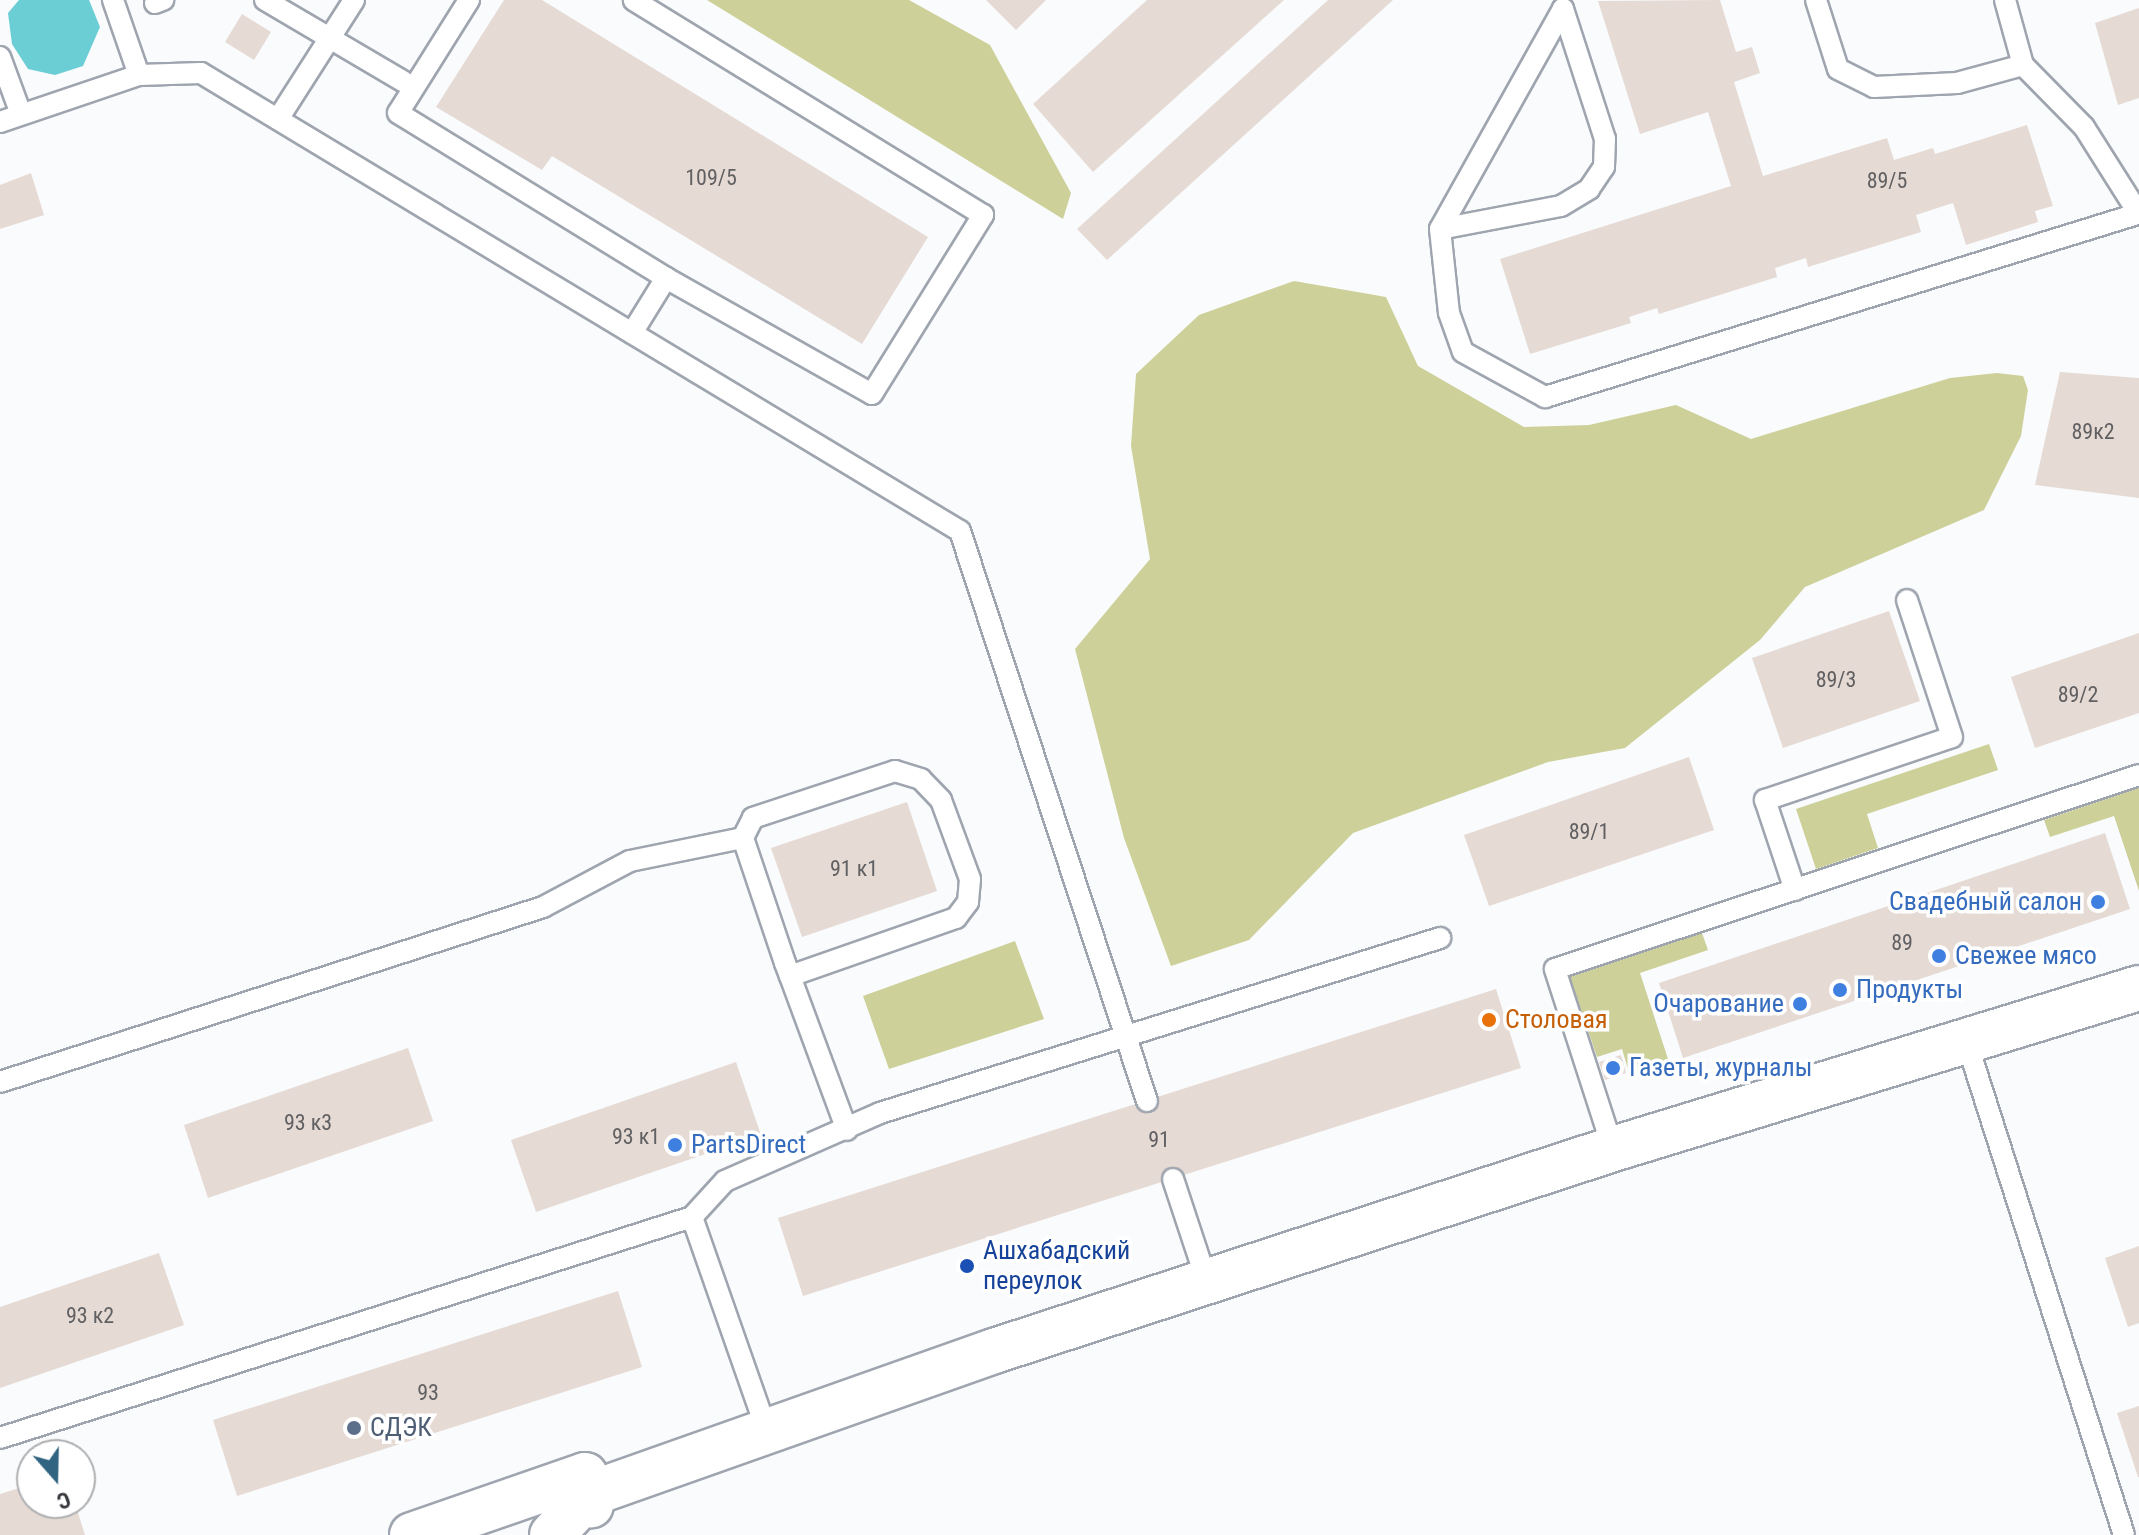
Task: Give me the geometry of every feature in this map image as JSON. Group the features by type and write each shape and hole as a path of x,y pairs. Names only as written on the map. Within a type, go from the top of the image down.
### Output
{"main road":[{"path":"412,1535 589,1501 1207,1282 1613,1149 2139,988"},
{"path":"552,1535 589,1501"}],"lane":[{"path":"113,0 139,75"},
{"path":"265,0 404,82"},
{"path":"278,119 354,0"},
{"path":"469,0 398,113 666,278 872,394 983,215 634,0"},
{"path":"1816,0 1838,69 1874,87 1957,83 2023,65"},
{"path":"1565,5 1440,229 1449,313 1463,352 1545,397 2137,214 2084,127 2023,65 2005,0"},
{"path":"1440,229 1561,206 1589,189 1604,167 1605,139 1565,5"},
{"path":"0,57 21,114"},
{"path":"0,122 139,75 201,73 960,531 1147,1101"},
{"path":"632,333 666,278"},
{"path":"1795,890 1765,800 1952,737 1907,600"},
{"path":"790,976 956,918 968,902 970,879 941,800 921,779 895,771 753,818 743,838 790,976 847,1130"},
{"path":"1613,1149 1555,969 2139,775"},
{"path":"0,1082 543,907 630,861 743,838"},
{"path":"0,1438 692,1217 725,1181 880,1113 1440,938"},
{"path":"1967,1043 2124,1535"},
{"path":"1173,1179 1207,1282"},
{"path":"692,1217 761,1414"}],"green space":[{"path":"707,0 909,0 990,45 1071,193 1063,219"},
{"path":"1294,281 1386,297 1418,366 1524,427 1589,425 1676,405 1751,439 1950,378 1997,373 2023,376 2028,390 2021,436 1984,510 1805,587 1760,640 1625,748 1548,762 1353,833 1249,940 1171,966 1124,838 1075,649 1150,559 1131,446 1136,374 1199,315"},
{"path":"1989,744 1998,770 1867,814 1878,848 1816,869 1796,809"},
{"path":"2139,788 2139,891 2114,816 2050,837 2044,820"},
{"path":"1702,933 1708,950 1640,973 1669,1062 1630,1076 1622,1049 1597,1057 1570,977"},
{"path":"1015,941 1044,1019 889,1069 863,996"}],"water":[{"path":"19,0 89,0 100,27 83,66 55,75 28,69 12,44 8,13"}],"building":[{"path":"504,0 542,0 928,237 862,344 552,156 542,170 436,107"},
{"path":"986,0 1046,0 1016,30"},
{"path":"1147,0 1284,0 1093,172 1033,104"},
{"path":"1328,0 1393,0 1107,260 1077,229"},
{"path":"1720,0 1736,52 1752,47 1760,73 1734,82 1763,176 1887,138 1894,160 1933,148 1935,154 2027,125 2053,206 2035,211 2038,222 1966,245 1953,203 1916,215 1921,232 1808,267 1806,258 1775,268 1777,277 1659,314 1657,308 1629,317 1631,323 1530,354 1500,259 1731,186 1708,112 1640,134 1598,1"},
{"path":"2139,8 2139,98 2118,105 2095,23"},
{"path":"242,14 271,32 254,60 225,42"},
{"path":"31,173 44,215 0,229 0,185"},
{"path":"2060,372 2139,378 2139,498 2035,485"},
{"path":"1889,611 1920,701 1783,748 1752,658"},
{"path":"2139,633 2139,713 2035,748 2011,677"},
{"path":"1689,757 1714,830 1489,906 1464,835"},
{"path":"907,802 937,891 802,937 771,848"},
{"path":"2105,833 2130,909 1683,1058 1659,983"},
{"path":"1496,989 1521,1068 803,1296 778,1218"},
{"path":"408,1048 433,1121 208,1198 184,1125"},
{"name":"Газеты, журналы","path":"1621,1055 1626,1073 1605,1080 1599,1062"},
{"path":"736,1062 761,1135 536,1212 511,1140"},
{"path":"2139,1246 2139,1323 2128,1327 2105,1258"},
{"path":"159,1253 184,1325 0,1388 0,1307"},
{"path":"618,1291 642,1367 237,1496 213,1420"},
{"path":"2139,1406 2139,1477 2138,1477 2117,1413"},
{"path":"16,1489 16,1519 80,1519 85,1535 0,1535 0,1494"}],"place":[{"name":"Свадебный салон","path":"2098,902"},
{"name":"Свежее мясо","path":"1939,956"},
{"name":"Продукты","path":"1840,990"},
{"name":"Очарование","path":"1800,1004"},
{"name":"Столовая","path":"1489,1020"},
{"name":"Газеты, журналы","path":"1613,1068"},
{"name":"PartsDirect","path":"675,1145"},
{"name":"Ашхабадский переулок","path":"967,1266"},
{"name":"СДЭК","path":"354,1428"}]}
